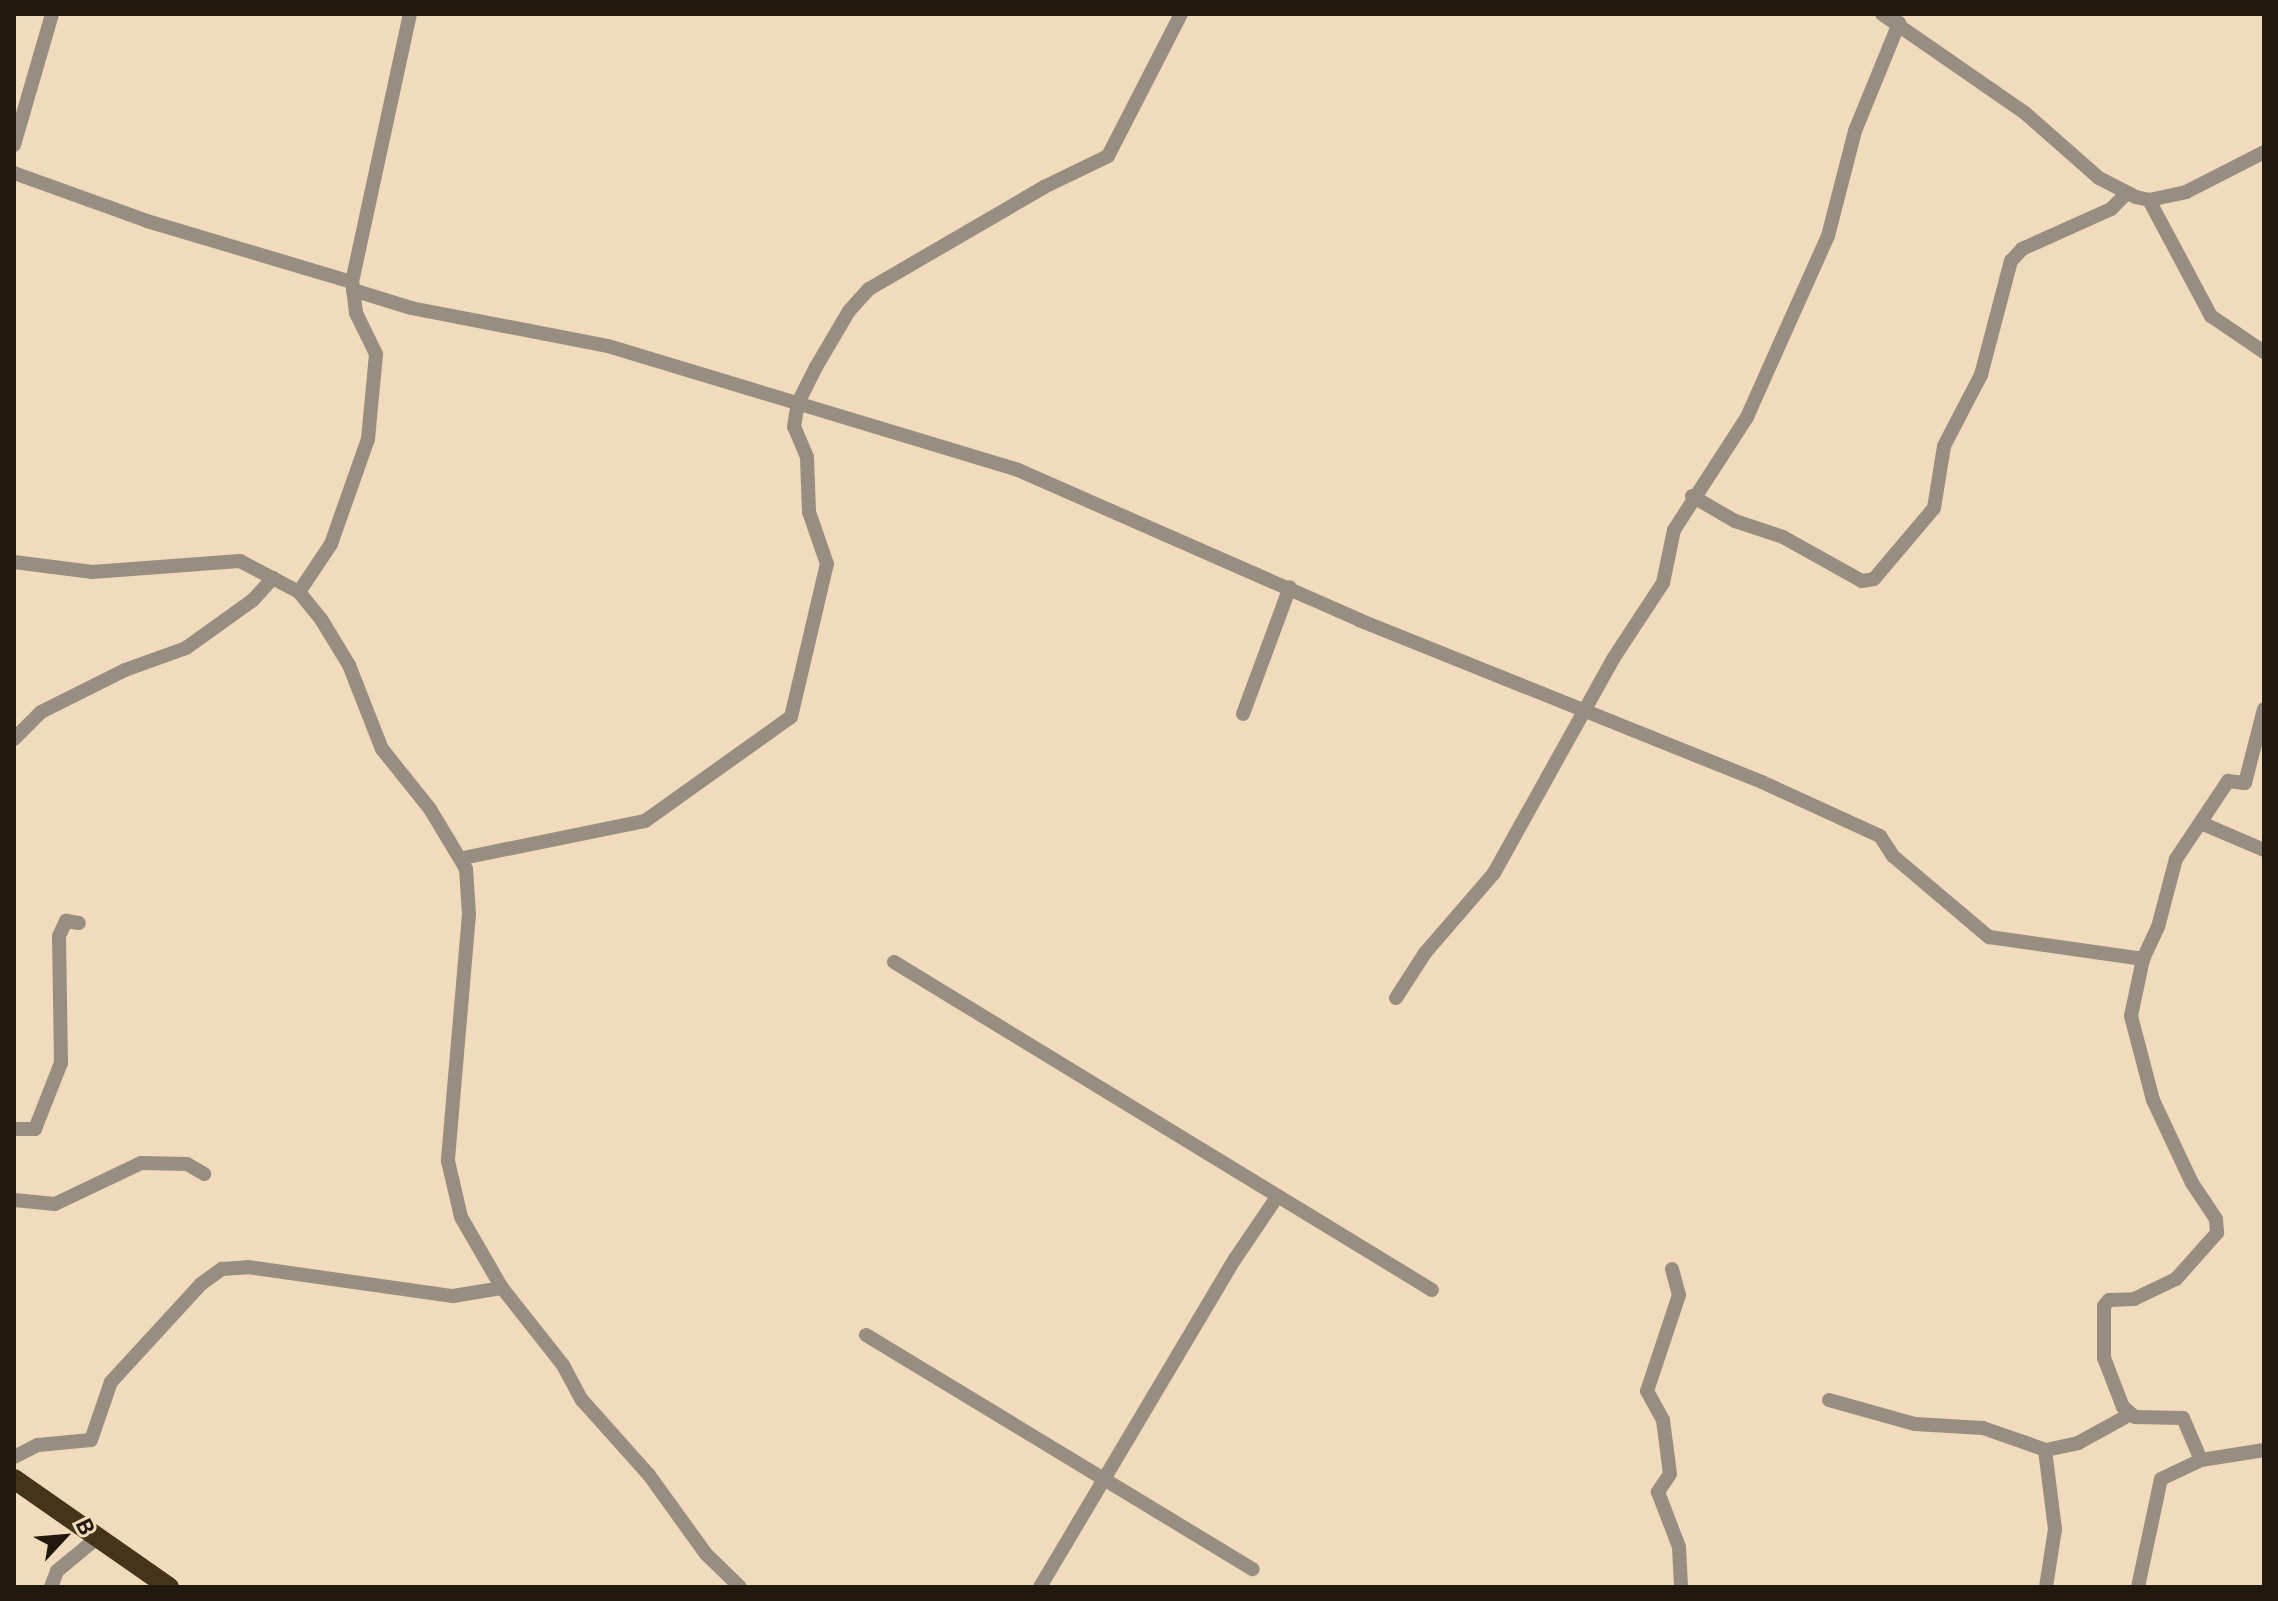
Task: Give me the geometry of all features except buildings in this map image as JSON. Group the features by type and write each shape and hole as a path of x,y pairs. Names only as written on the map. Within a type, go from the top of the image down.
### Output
{"highway":[{"path":"14,1479 169,1587"}],"street":[{"path":"14,145 52,14"},
{"path":"299,592 331,544 368,439 376,354 356,313 352,286 410,14"},
{"path":"463,858 645,821 791,717 827,564 807,505 807,457 794,427 798,403 849,311 869,289 1044,187 1108,156 1181,14"},
{"path":"1882,14 2025,113 2099,178 2127,193 2149,200 2198,187 2264,152"},
{"path":"1396,998 1425,953 1494,873 1585,711 1663,583 1674,530 1692,496 1747,417 1837,213 1874,75 1899,23"},
{"path":"14,173 147,221 352,286 402,306 608,346 1018,470 1880,836 1893,856 1989,937 2143,959"},
{"path":"1692,496 1735,521 1783,537 1862,581 1874,579 1934,508 1944,446 1981,375 2011,261 2022,249 2111,209 2127,193"},
{"path":"2149,200 2211,316 2264,352"},
{"path":"14,562 114,572 228,560 299,592 349,665 382,749 463,858 469,914 448,1177 461,1217 502,1288 571,1377 582,1400 649,1475 706,1554 740,1587"},
{"path":"14,739 25,723 67,698 186,648 253,600 273,578"},
{"path":"1243,714 1290,587"},
{"path":"2129,1415 2104,1358 2104,1306 2109,1300 2129,1301 2176,1279 2210,1244 2218,1226 2170,1138 2133,1035 2131,1016 2143,959 2158,927 2176,859 2228,781 2245,783 2264,709"},
{"path":"2201,823 2264,850"},
{"path":"14,1129 35,1129 61,1063 59,936 66,921 79,923"},
{"path":"894,962 1432,1290"},
{"path":"14,1200 55,1204 141,1163 187,1164 204,1174"},
{"path":"1040,1587 1277,1197"},
{"path":"14,1457 38,1445 91,1440 111,1382 201,1284 222,1269 248,1267 453,1296 502,1288"},
{"path":"1672,1269 1679,1295 1647,1391 1663,1420 1671,1469 1658,1492 1679,1547 1681,1587"},
{"path":"866,1335 1253,1569"},
{"path":"1829,1400 1924,1425 1974,1426 2045,1450 2078,1443 2129,1415 2183,1418 2201,1460"},
{"path":"2045,1450 2055,1529 2046,1587"},
{"path":"2138,1587 2157,1486 2167,1473 2201,1460 2264,1450"},
{"path":"51,1587 57,1571 97,1538"}]}
